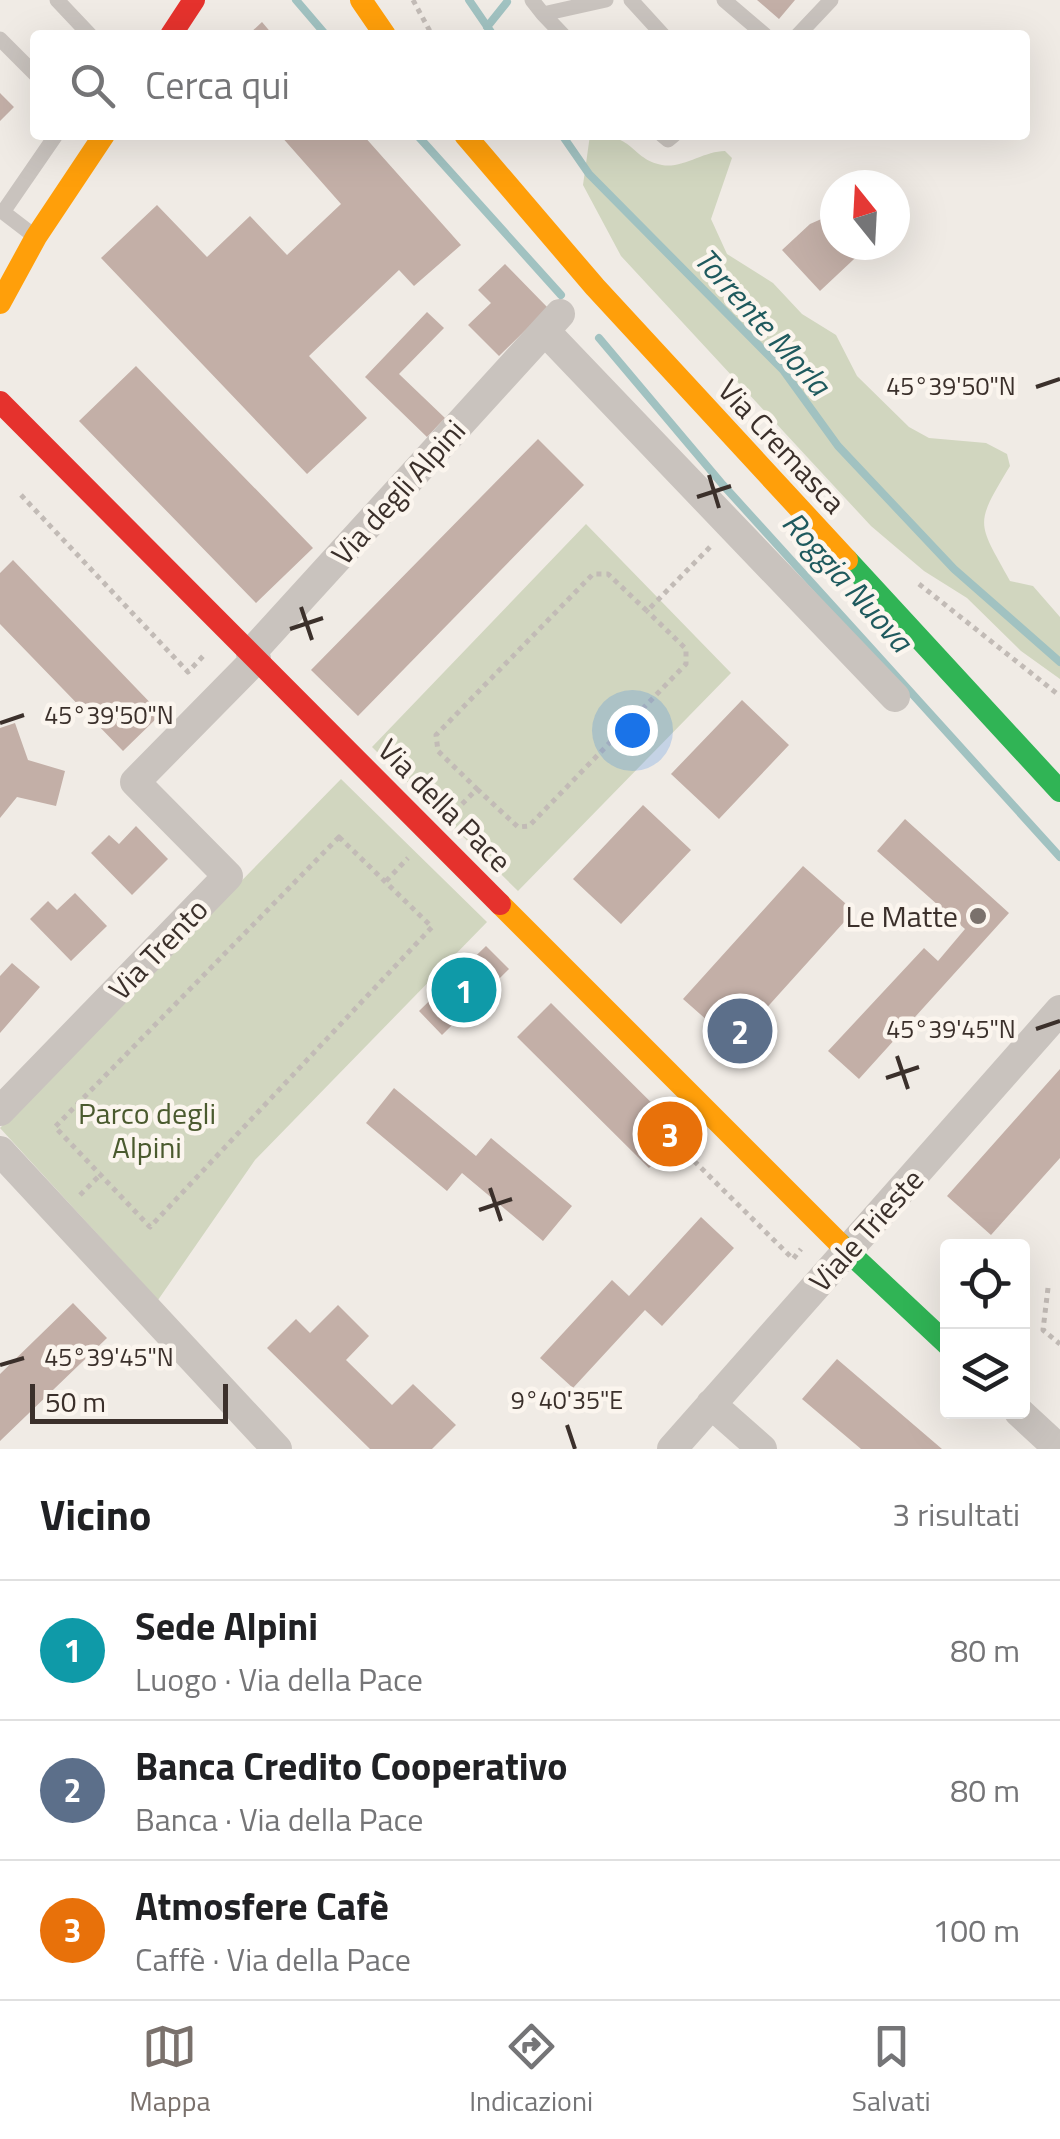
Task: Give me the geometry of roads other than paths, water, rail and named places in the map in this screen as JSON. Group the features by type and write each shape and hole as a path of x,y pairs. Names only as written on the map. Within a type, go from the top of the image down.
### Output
{"street":[{"path":"174,30 194,0"},
{"path":"361,0 382,30"},
{"path":"386,0 401,30"},
{"path":"0,303 36,236 101,140"},
{"name":"Via Cremasca","path":"470,140 595,286 1060,791"},
{"name":"Via degli Alpini","path":"253,656 552,322 654,444 894,698"},
{"name":"Via della Pace","path":"0,402 847,1251 940,1338"},
{"name":"Via Trento","path":"0,1111 228,876 135,782 253,656"},
{"name":"Viale Trieste","path":"672,1449 1060,1010"},
{"path":"0,1151 277,1449"},
{"path":"711,1404 762,1449"},
{"path":"1027,1419 1059,1449"}],"lane":[{"path":"57,0 85,30"},
{"path":"532,0 558,30"},
{"path":"543,14 606,0"},
{"path":"630,0 658,30"},
{"path":"724,0 758,30"},
{"path":"803,30 830,0"},
{"path":"0,39 30,69"},
{"path":"36,236 3,212 53,140"}],"waterway":[{"name":"Roggia Nuova","path":"296,0 322,30"},
{"name":"Torrente Morla","path":"469,0 490,30"},
{"path":"487,27 507,2"},
{"name":"Roggia Nuova","path":"422,140 561,295"},
{"name":"Torrente Morla","path":"565,140 589,174 783,370 838,446 954,569 1060,662"},
{"name":"Roggia Nuova","path":"599,338 723,485 1060,857"}],"place":[{"name":"Le Matte","path":"978,916"},
{"name":"Sede Alpini","path":"464,990"},
{"name":"Banca Credito Cooperativo","path":"740,1031"},
{"name":"Atmosfere Cafè","path":"670,1134"}],"park label":[{"name":"Parco degli Alpini","path":"147,1130"}]}
